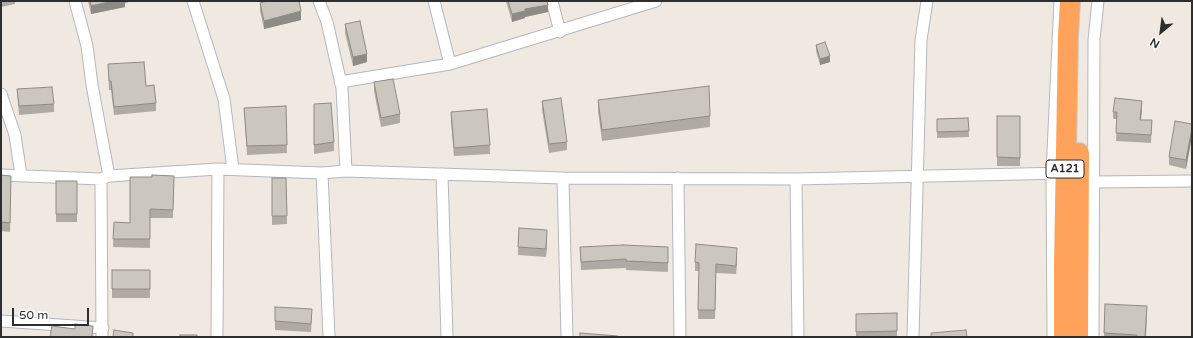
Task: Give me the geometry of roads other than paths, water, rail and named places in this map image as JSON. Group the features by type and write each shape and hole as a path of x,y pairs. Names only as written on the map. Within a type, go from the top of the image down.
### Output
{"highway":[{"name":"A121","path":"1070,1 1073,62 1078,337"},
{"name":"A121","path":"1064,337 1059,173 1082,1"}],"street":[{"path":"1,321 103,333 105,178 87,46 75,1"},
{"path":"193,1 224,99 233,169"},
{"path":"319,1 327,22 340,82 346,171"},
{"path":"434,1 450,64"},
{"path":"552,1 560,32"},
{"path":"340,82 450,64 560,32 656,1"},
{"path":"913,337 916,176 921,40 926,1"},
{"path":"1053,337 1059,173 1060,1"},
{"path":"1094,337 1094,40 1098,1"},
{"path":"1,94 14,135 21,175"},
{"path":"217,337 218,169"},
{"path":"1,175 105,178 218,169 322,173 346,171 563,178 796,179 1059,173"},
{"path":"322,173 329,337"},
{"path":"442,174 447,337"},
{"path":"563,178 567,337"},
{"path":"678,178 680,337"},
{"path":"796,179 798,337"},
{"path":"1094,182 1192,181"}]}
